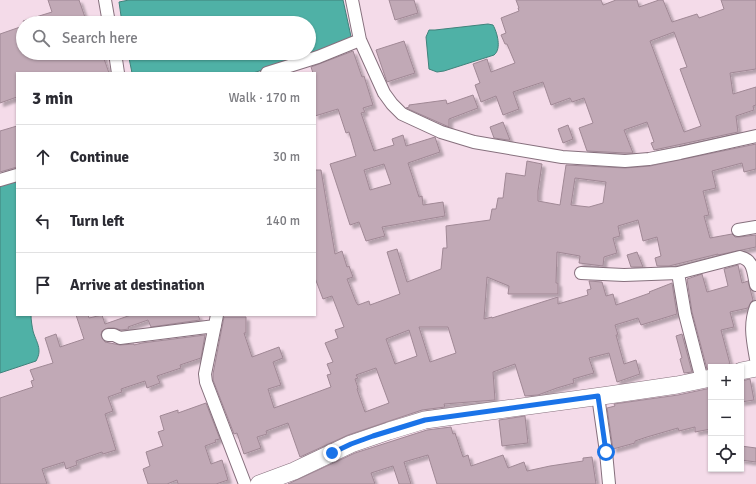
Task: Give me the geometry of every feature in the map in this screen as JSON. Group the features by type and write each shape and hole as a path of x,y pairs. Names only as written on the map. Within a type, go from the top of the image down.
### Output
{"main road":[{"path":"744,370 756,368"},
{"path":"259,484 294,471 351,444 418,422 448,416 678,385 706,379"}],"street":[{"path":"105,0 108,16"},
{"path":"352,0 360,40 384,93 402,114 441,132 474,142 562,157 625,161 680,154 756,136"},
{"path":"316,58 360,40"},
{"path":"116,60 118,72"},
{"path":"270,72 308,60"},
{"path":"0,180 16,175"},
{"path":"738,230 756,227"},
{"path":"580,272 624,275 678,273 740,257 746,258 752,264 756,285"},
{"path":"678,273 685,314 706,379"},
{"path":"756,307 752,316 752,332 756,359"},
{"path":"108,335 114,335 120,338 216,321 205,374 206,382 245,484"},
{"path":"598,396 609,484"}],"shaded area":[{"path":"129,0 343,0 352,41 316,53 316,16 121,16 119,2"},
{"path":"488,24 493,25 497,36 498,49 494,55 444,71 437,72 429,69 426,37 429,30"},
{"path":"129,60 293,60 256,72 132,72"},
{"path":"16,177 16,316 31,316 33,331 39,353 36,361 0,373 0,180"}],"building":[{"path":"48,0 79,0 85,16 39,16 52,12"},
{"path":"389,0 414,0 418,13 395,20"},
{"path":"516,0 601,0 603,5 616,0 637,0 639,7 663,0 672,22 697,14 699,18 724,9 721,0 756,0 756,69 730,73 733,94 756,87 756,105 753,106 754,110 736,116 738,132 654,150 651,143 654,142 647,122 624,130 633,153 587,151 579,128 593,123 584,98 572,102 570,98 551,105 543,82 513,92 519,109 503,115 496,96 481,102 475,85 480,83 473,64 487,59 491,72 515,63 507,44 505,44 501,35 506,33 501,18 519,11","holes":["674,32 687,67 680,69 701,126 684,132 650,41"]},
{"path":"16,28 16,60 104,60 109,72 16,72 16,97 0,103 0,34"},
{"path":"404,41 415,73 387,82 376,50"},
{"path":"353,51 362,77 364,76 373,105 363,108 365,112 361,113 374,151 394,145 392,139 403,135 406,146 435,137 440,152 408,163 419,197 422,196 423,205 443,202 445,216 382,227 385,236 366,241 359,222 350,225 330,164 356,156 349,132 346,133 338,109 316,116 316,72 313,72 311,67","holes":["384,164 391,184 370,190 364,170"]},
{"path":"473,95 478,108 449,119 449,127 406,108 409,107 409,105 446,100 447,104"},
{"path":"503,122 510,140 494,138 490,127"},
{"path":"568,125 573,139 563,143 558,129"},
{"path":"16,126 16,167 0,172 0,131"},
{"path":"756,144 756,169 744,172 742,163 712,171 716,188 703,191 709,215 704,216 710,238 732,234 735,237 756,235 756,247 718,254 669,266 657,266 655,258 661,256 657,237 643,241 638,220 618,226 620,236 613,238 617,253 604,257 603,266 579,263 580,256 557,252 556,283 558,283 558,294 508,294 509,286 487,277 484,319 492,318 558,297 558,304 588,295 587,290 591,289 589,281 602,282 606,296 613,294 616,305 650,293 649,292 672,283 677,314 641,325 638,318 615,325 618,335 616,335 624,364 636,360 640,374 617,382 609,353 589,358 594,373 573,379 574,383 538,395 525,396 515,364 493,372 495,400 444,404 445,407 422,410 348,435 300,457 288,423 266,431 267,434 257,437 261,448 244,454 237,433 234,434 213,380 224,317 246,317 246,333 244,333 252,357 279,347 283,358 273,362 281,385 268,389 274,408 331,387 327,375 331,374 327,364 333,362 325,343 338,338 335,330 344,327 332,296 323,299 316,281 316,170 321,170 335,254 342,251 347,267 349,266 353,277 347,279 358,305 369,301 370,305 400,294 387,252 397,249 407,282 441,269 443,248 447,248 446,226 490,220 492,209 496,209 498,198 503,198 506,173 525,176 527,161 542,164 538,201 560,205 566,165 625,168 650,166","holes":["575,178 606,182 603,203 589,207 571,205","419,327 448,327 456,353 430,362","409,330 417,356 395,364 386,339","376,368 389,403 365,412 355,379 358,378 356,375"]},
{"path":"637,252 643,267 631,267 627,255"},
{"path":"738,265 742,283 748,281 753,300 748,308 730,312 734,327 721,330 730,364 708,364 707,369 692,312 687,279 702,274 707,292 728,286 724,269"},
{"path":"76,316 88,316 89,318 102,316 105,324 128,316 198,316 200,320 151,327 148,320 128,327 129,329 121,330 108,328 102,331 101,335 105,342 120,345 134,345 205,335 201,358 180,365 181,368 157,376 160,383 147,388 145,381 121,389 122,392 108,397 113,411 105,414 116,450 103,454 102,452 76,461 77,465 66,469 64,462 42,469 47,484 0,484 0,398 33,387 31,381 34,380 30,370 53,363 45,338 56,334 60,347 84,339"},
{"path":"682,334 692,372 684,373 680,359 682,358 676,336"},
{"path":"750,379 754,400 744,402 744,380"},
{"path":"708,389 708,430 695,432 695,427 679,431 678,428 613,449 607,408 615,406 614,404 678,395"},
{"path":"206,403 220,439 215,440 216,442 205,446 211,464 222,460 228,480 216,484 178,484 177,480 167,484 148,484 143,469 150,466 146,452 163,446 158,432 164,430 160,416 178,410 178,413"},
{"path":"525,416 528,443 502,446 499,420"},
{"path":"451,427 453,434 455,433 463,457 468,455 471,466 503,455 508,468 524,462 527,471 583,461 583,458 592,457 596,484 437,484 428,455 404,462 411,484 399,484 393,466 371,473 375,484 288,484 355,453 427,430"},
{"path":"744,446 756,448 756,462 744,460"}],"route":[{"path":"332,453 373,436 425,420 598,396 606,452"}]}
